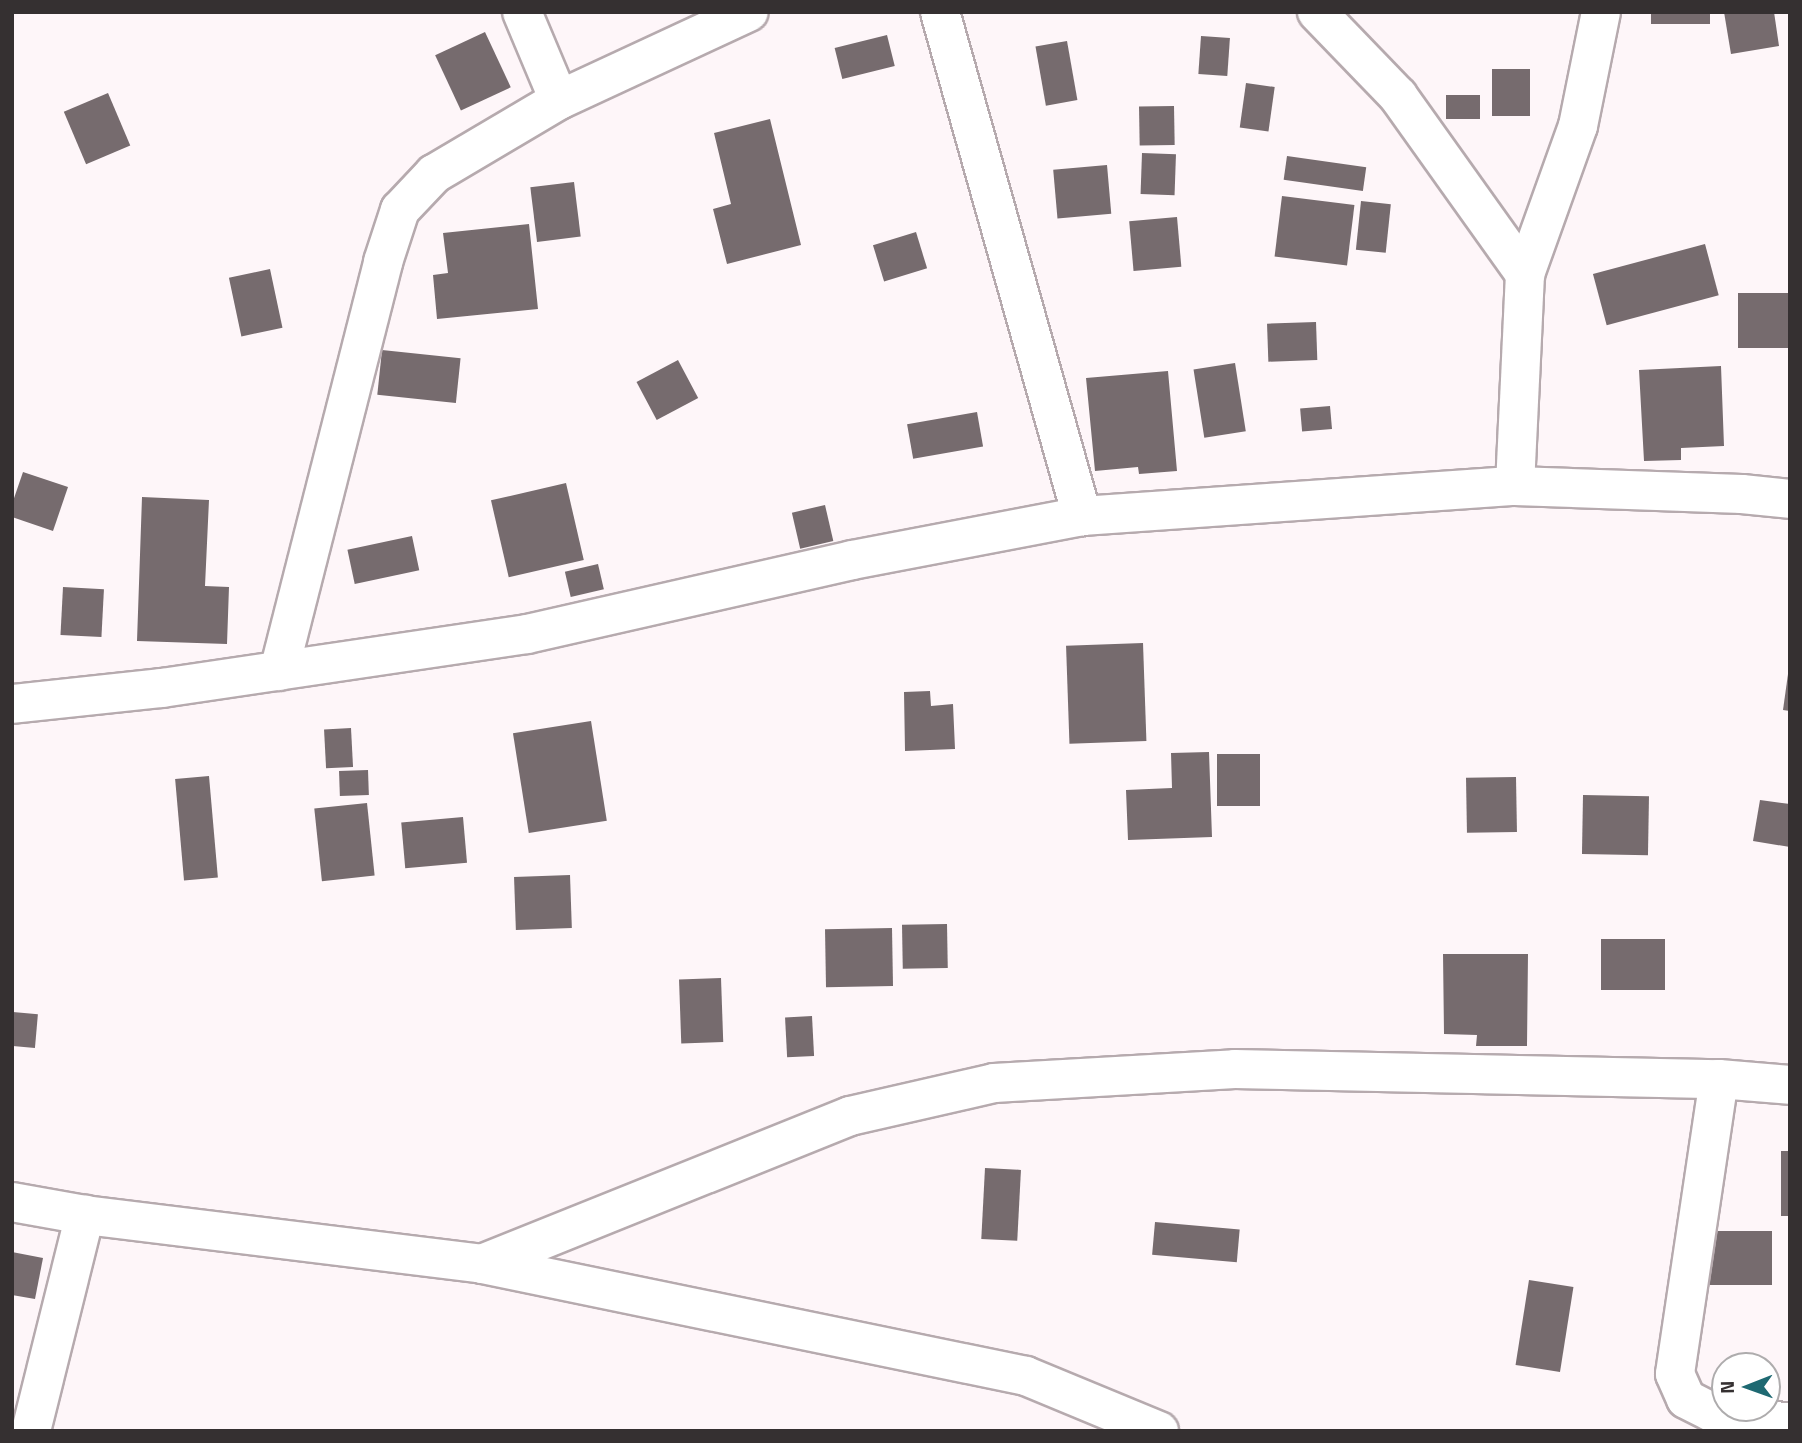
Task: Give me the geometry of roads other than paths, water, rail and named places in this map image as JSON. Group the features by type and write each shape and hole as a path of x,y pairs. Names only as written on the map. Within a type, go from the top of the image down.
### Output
{"street":[{"path":"522,12 559,100"},
{"path":"279,671 383,261 400,210 434,174 559,100 749,12"},
{"path":"940,12 1082,516"},
{"path":"1317,12 1398,96 1525,274"},
{"path":"1515,486 1525,274 1578,126 1601,12"},
{"path":"12,704 279,671 527,634 852,561 1082,516 1515,486 1742,494 1790,499"},
{"path":"482,1264 850,1116 994,1083 1235,1069 1719,1079 1790,1086"},
{"path":"1719,1079 1675,1374 1686,1399 1712,1412 1790,1423"},
{"path":"12,1202 85,1215 482,1264 1026,1376 1159,1431"},
{"path":"31,1431 85,1215"}]}
